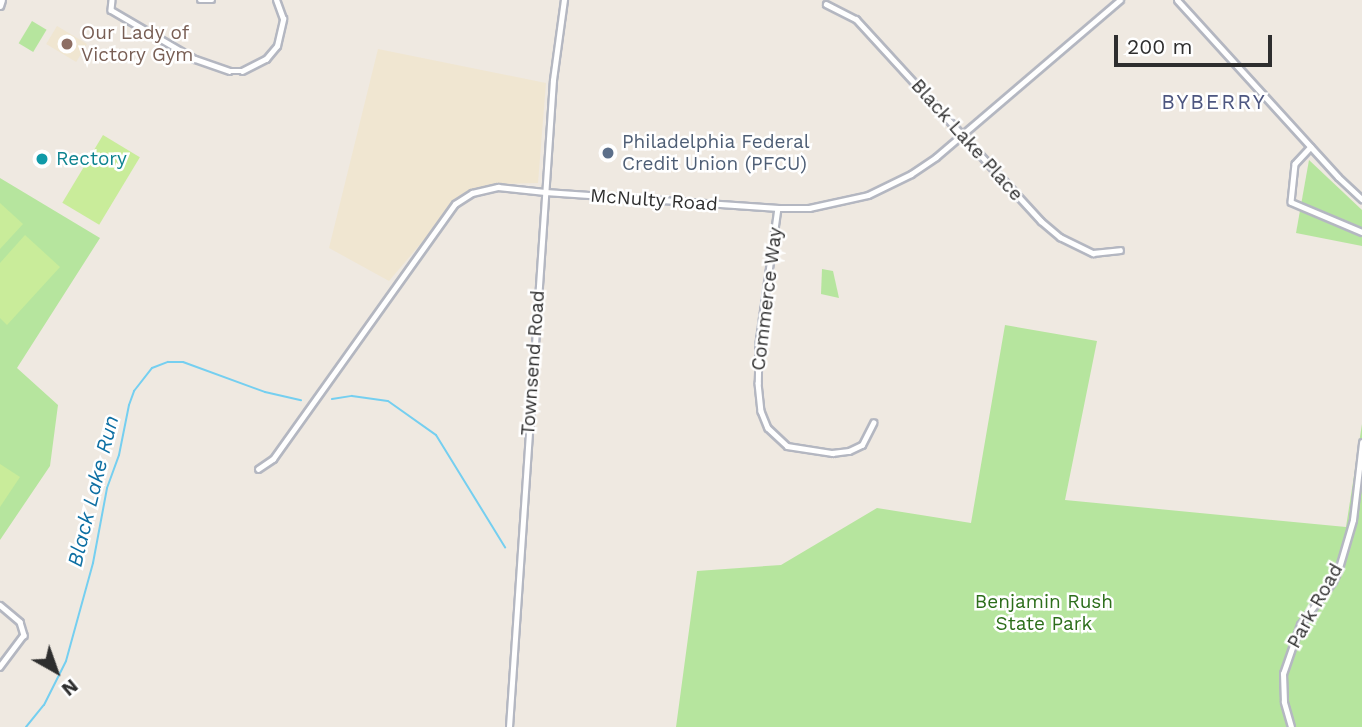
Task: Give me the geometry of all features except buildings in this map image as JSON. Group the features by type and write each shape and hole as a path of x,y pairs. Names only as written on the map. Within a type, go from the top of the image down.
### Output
{"street":[{"path":"0,6 2,0"},
{"path":"112,0 111,10 195,59 229,71 248,69 266,59 277,46 283,19 276,0"},
{"path":"200,0 212,0"},
{"name":"Townsend Road","path":"509,727 553,80 564,0"},
{"name":"McNulty Road","path":"258,469 272,458 455,204 472,193 498,187 778,208 809,208 868,195 911,174 1120,0"},
{"path":"1177,0 1362,199"},
{"name":"Black Lake Place","path":"826,4 856,19 1060,237 1093,253 1120,250"},
{"path":"1311,147 1295,164 1291,202 1362,232"},
{"name":"Commerce Way","path":"778,208 759,344 761,411 768,428 787,446 832,453 849,451 862,445 873,424"},
{"name":"Park Road","path":"1291,727 1284,702 1283,674 1300,625 1334,581 1339,568 1353,520 1362,443"},
{"path":"0,605 20,622 24,635 0,667"}],"shaded area":[{"name":"Our Lady of Victory Gym","path":"57,26 87,44 76,62 46,44"},
{"path":"378,49 546,83 538,183 496,184 473,189 462,195 389,281 329,248"}],"green space":[{"path":"32,21 47,30 33,52 19,43"},
{"path":"103,135 140,157 99,225 62,203"},
{"path":"1309,160 1362,210 1362,246 1296,233"},
{"path":"0,178 100,238 17,368 58,405 50,466 0,540"},
{"path":"0,203 23,224 0,249"},
{"path":"25,235 60,267 7,325 0,318 0,263"},
{"path":"822,269 833,271 839,298 821,294"},
{"name":"Benjamin Rush State Park","path":"1005,325 1097,341 1065,500 1346,527 1362,424 1362,727 676,727 697,571 781,565 877,508 971,523"},
{"path":"0,464 20,477 0,507"}],"waterway":[{"name":"Black Lake Run","path":"26,727 44,705 66,661 93,563 107,488 119,455 129,405 134,391 152,368 168,362 183,362 265,392 301,400"},
{"name":"Black Lake Run","path":"332,399 352,396 388,401 436,435 505,547"}],"place":[{"name":"Our Lady of Victory Gym","path":"67,44"},
{"name":"Philadelphia Federal Credit Union (PFCU)","path":"608,153"},
{"name":"Rectory","path":"42,159"}],"district":[{"name":"BYBERRY","path":"1214,102"}]}
